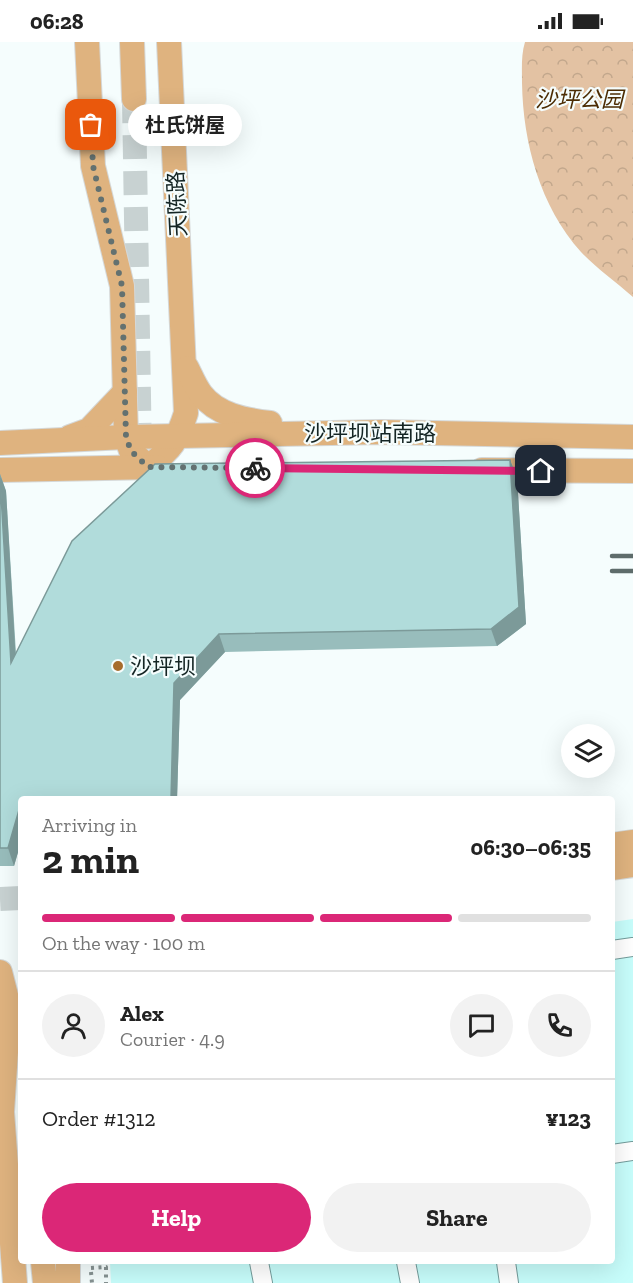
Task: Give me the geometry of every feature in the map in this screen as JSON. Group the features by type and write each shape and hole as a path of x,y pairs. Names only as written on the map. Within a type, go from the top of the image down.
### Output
{"main road":[{"path":"87,42 93,166 122,286 126,437 131,451 148,467"},
{"path":"132,42 134,99"},
{"name":"天陈路","path":"169,42 186,366 186,413 178,436"},
{"path":"186,366 201,395 218,409 242,419 382,432"},
{"path":"60,441 89,430 125,392"},
{"name":"沙坪坝站南路","path":"0,443 126,437 382,432 633,437"},
{"path":"148,467 167,453 178,436"},
{"path":"0,470 183,467"},
{"name":"沙坪坝站南路","path":"456,470 633,471"},
{"path":"615,845 633,842"},
{"path":"615,868 633,865"},
{"path":"0,972 9,1007 2,1112 3,1187 15,1283"},
{"path":"43,1264 45,1283"},
{"path":"68,1283 79,1265"}],"street":[{"path":"615,950 633,947"},
{"path":"615,1154 633,1151"},
{"path":"259,1264 263,1283"},
{"path":"406,1264 410,1283"},
{"path":"506,1264 509,1283"}],"path":[{"path":"79,1265 106,1267 106,1283"}],"shaded area":[{"path":"633,919 633,1283 111,1283 110,1264 615,1264 615,922"}],"green space":[{"name":"沙坪公园","path":"525,42 633,42 633,297 581,252 555,215 536,173 523,106 522,57"}],"building":[{"name":"沙坪坝","path":"510,460 519,607 491,629 219,634 174,683 171,796 18,796 18,813 8,848 0,848 0,478 11,663 72,541 155,464"}],"tunnel":[{"path":"134,99 140,456"},
{"path":"0,899 18,898"}],"railway":[{"path":"612,556 633,556"},
{"path":"612,571 633,571"}],"way so far":[{"path":"91,125 93,166 122,286 126,437 131,451 148,467 255,468"}],"place":[{"name":"杜氏饼屋","path":"91,125"},
{"name":"沙坪坝","path":"118,666"}],"route":[{"path":"255,468 541,471"}]}
